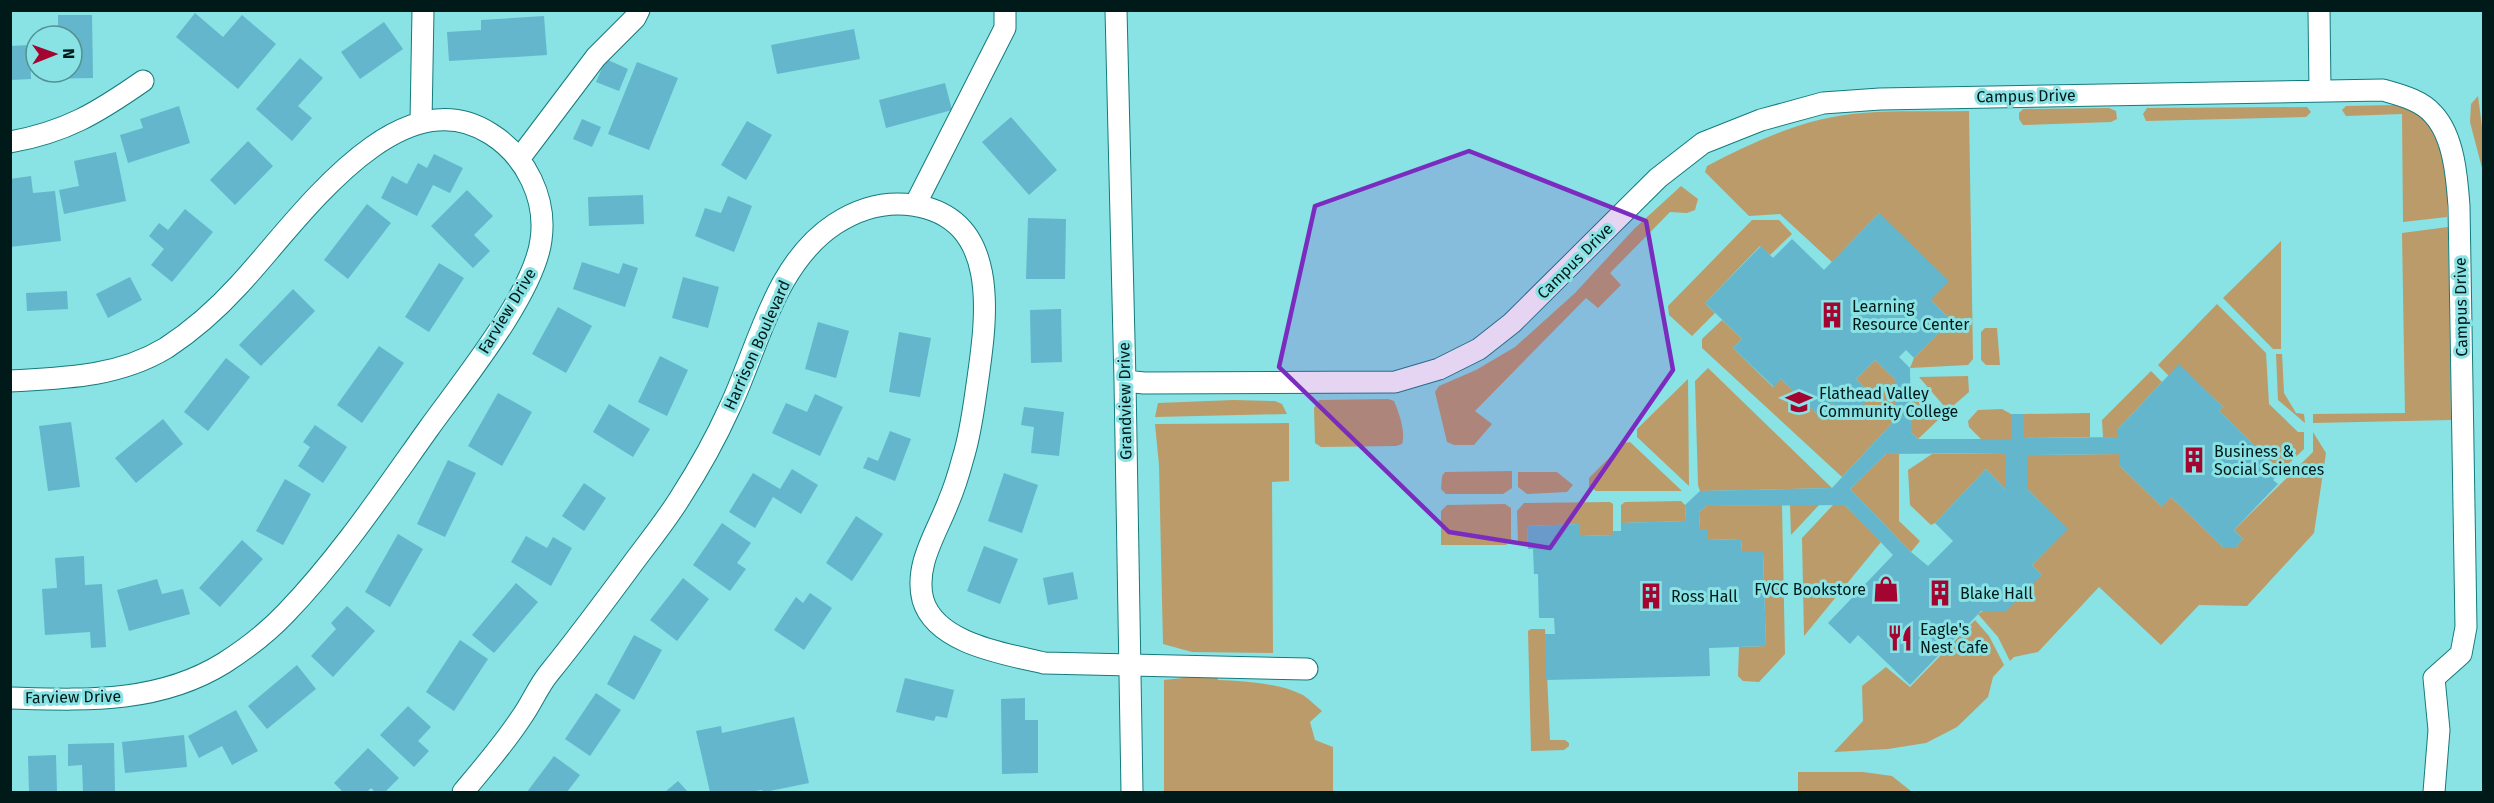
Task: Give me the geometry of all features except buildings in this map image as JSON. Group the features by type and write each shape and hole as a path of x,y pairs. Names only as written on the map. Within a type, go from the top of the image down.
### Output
{"street":[{"path":"421,122 423,10"},
{"path":"519,159 596,57 635,18 639,10"},
{"path":"915,205 1005,28 1005,10"},
{"name":"Grandview Drive","path":"1116,10 1132,792"},
{"path":"2319,10 2320,91"},
{"path":"10,142 49,134 98,112 143,81"},
{"name":"Campus Drive","path":"1125,381 1144,383 1395,382 1439,369 1479,349 1512,324 1658,178 1703,143 1761,120 1823,103 1915,98 2383,90 2412,99 2433,114 2447,139 2456,168 2459,206 2466,627 2461,654 2434,678 2439,730 2434,792"},
{"name":"Farview Drive","path":"10,381 63,379 105,373 137,363 167,347 228,297 340,173 377,142 421,122 457,120 475,125 507,145 519,159 536,190 543,225 535,263 518,299 473,366 359,524 315,581 284,615 253,643 221,665 186,682 148,693 108,699 10,698"},
{"name":"Harrison Boulevard","path":"463,792 522,717 535,693 568,652 678,501 706,456 725,418 779,291 801,255 824,231 845,218 867,208 891,204 915,205 937,213 957,225 972,242 981,263 985,310 970,430 965,454 949,502 923,566 921,586 924,604 933,619 964,641 1003,654 1044,663 1307,669"}],"highlighted area":[{"path":"1469,151 1646,221 1673,370 1550,548 1449,532 1279,367 1315,206"}],"shaded area":[{"path":"2478,96 2483,135 2483,217 2482,168 2470,122 2471,104"},
{"path":"2395,105 2425,119 2441,143 2446,167 2447,217 2403,222 2402,114 2346,116 2342,110 2346,106"},
{"path":"2307,107 2311,112 2306,117 2146,121 2143,114 2147,108"},
{"path":"2109,108 2116,111 2117,119 2111,122 2023,125 2019,119 2019,113 2023,109"},
{"path":"1969,111 1973,359 1968,365 1910,368 1914,358 1951,320 1931,300 1879,213 1832,262 1780,214 1749,216 1705,172 1707,166 1744,147 1782,131 1822,119 1876,112"},
{"path":"1681,186 1698,199 1695,210 1687,213 1670,212 1610,273 1621,285 1598,308 1586,298 1475,411 1492,424 1474,445 1454,445 1447,442 1435,392 1439,386 1476,370 1515,347 1575,293 1634,229"},
{"path":"1752,220 1779,220 1792,234 1770,255 1760,246 1705,303 1715,313 1692,336 1669,315 1668,306"},
{"path":"2448,227 2451,420 2313,423 2313,414 2405,413 2402,233"},
{"path":"2281,241 2281,349 2273,349 2223,298"},
{"path":"2217,304 2266,353 2269,404 2298,432 2304,432 2304,449 2281,471 2219,411 2223,407 2179,365 2169,376 2158,365"},
{"path":"1722,320 1742,339 1733,348 1773,387 1781,379 1819,416 1832,403 1849,419 1872,395 1856,379 1875,360 1895,379 1895,420 1842,477 1702,348 1702,339"},
{"path":"1985,328 1997,328 2000,365 1986,365 1981,360 1981,332"},
{"path":"2276,354 2282,354 2284,393 2296,413 2304,414 2305,423 2278,400"},
{"path":"1708,368 1832,488 1700,491 1695,381"},
{"path":"2151,371 2162,382 2118,429 2118,437 2103,437 2102,420"},
{"path":"1968,376 1969,392 1954,405 1944,406 1919,377"},
{"path":"1688,379 1689,486 1637,437 1637,429"},
{"path":"1910,385 1938,412 1938,420 1918,439 1911,432"},
{"path":"1388,399 1394,401 1400,417 1403,428 1402,444 1321,447 1315,443 1314,408 1319,400"},
{"path":"1275,401 1282,404 1287,414 1155,417 1158,403"},
{"path":"2002,409 2011,414 2011,439 1981,439 1969,427 1968,421 1978,410"},
{"path":"2090,413 2090,437 2024,438 2024,414"},
{"path":"1289,423 1289,481 1272,482 1273,653 1192,652 1163,644 1159,465 1155,424"},
{"path":"2313,432 2326,453 2314,533 2247,606 2199,605 2161,645 2099,587 2038,652 2014,657 2010,661 1998,637 1978,614 2042,575 2032,565 2067,529 2028,490 2028,455 2119,454 2119,465 2161,506 2171,497 2223,547 2236,547 2243,539 2234,530 2313,452"},
{"path":"1630,442 1682,491 1596,491 1589,486 1589,478 1624,443"},
{"path":"2006,453 2006,490 1986,469 1931,525 1910,505 1908,470 1932,454"},
{"path":"1886,454 1899,454 1899,521 1920,541 1911,552 1850,489"},
{"path":"1512,471 1512,488 1503,494 1446,494 1441,489 1442,476 1445,472"},
{"path":"1518,472 1557,472 1573,485 1567,492 1527,494 1518,487"},
{"path":"1681,501 1685,505 1686,521 1621,523 1621,505 1625,502"},
{"path":"1610,502 1613,504 1613,535 1580,536 1580,524 1527,526 1528,545 1518,543 1517,511 1524,503"},
{"path":"1505,504 1511,508 1511,540 1506,545 1441,545 1441,511 1447,505"},
{"path":"1782,505 1785,654 1759,682 1743,681 1738,676 1739,647 1766,646 1763,552 1742,552 1741,539 1707,540 1707,529 1700,529 1699,512 1706,506"},
{"path":"1790,505 1819,505 1791,535"},
{"path":"1833,505 1845,505 1881,542 1804,636 1802,538"},
{"path":"1975,620 1989,636 2004,665 1993,677 1988,697 1957,727 1926,743 1888,749 1834,752 1863,721 1862,686 1886,667 1910,687"},
{"path":"1545,629 1550,740 1565,740 1569,746 1564,750 1531,751 1528,631"},
{"path":"1217,676 1218,680 1272,685 1294,691 1303,695 1322,711 1310,722 1315,740 1333,747 1333,792 1164,792 1164,680"},
{"path":"1798,772 1863,772 1892,776 1912,792 1798,792"}],"place":[{"name":"Learning Resource Center","path":"1832,315"},
{"name":"Flathead Valley Community College","path":"1799,402"},
{"name":"Business & Social Sciences","path":"2194,460"},
{"name":"FVCC Bookstore","path":"1886,589"},
{"name":"Blake Hall","path":"1940,593"},
{"name":"Ross Hall","path":"1651,596"},
{"name":"Eagle's Nest Cafe","path":"1900,638"}]}
